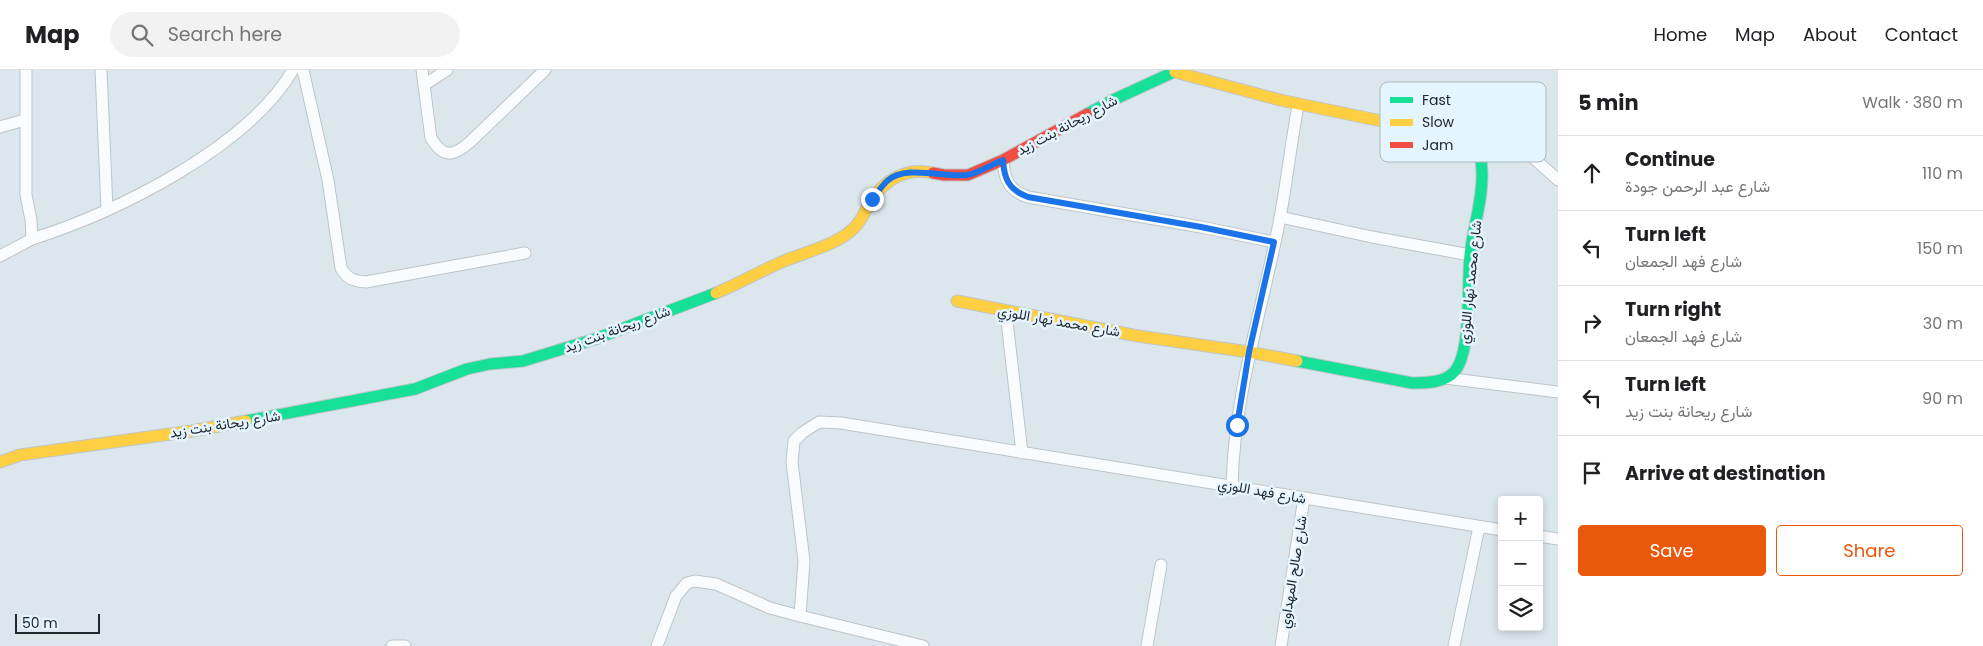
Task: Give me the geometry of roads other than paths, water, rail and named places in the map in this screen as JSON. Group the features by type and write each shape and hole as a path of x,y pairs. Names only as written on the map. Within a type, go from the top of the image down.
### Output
{"street":[{"path":"26,70 26,195 31,220 32,239"},
{"path":"101,70 107,209"},
{"path":"0,256 32,239 66,228 107,209 192,165 235,132 272,100 294,70"},
{"path":"303,70 328,180 341,268 346,275 355,281 366,282 525,253"},
{"path":"422,70 431,138 443,152 451,153 459,152 544,70"},
{"path":"424,85 447,70"},
{"path":"1176,71 1215,84 1298,106 1380,121"},
{"name":"شارع ريحانة بنت زيد","path":"0,462 20,455 192,430 415,389 467,369 490,364 523,361 595,339 726,289 776,264 829,244 855,227 872,199 889,180 905,174 926,171 944,175 968,175 1003,160 1113,100 1176,71"},
{"path":"1232,486 1237,425 1249,352 1280,217 1298,106"},
{"path":"0,127 25,120"},
{"path":"1003,160 1006,181 1016,192 1028,197 1201,227 1274,242"},
{"name":"شارع محمد نهار اللوزي","path":"957,301 1138,336 1249,352 1412,383 1431,383 1445,378 1456,370 1463,351 1470,255 1478,212 1481,162"},
{"path":"1538,162 1558,180"},
{"path":"1280,217 1372,237 1470,255"},
{"path":"1006,312 1022,453"},
{"path":"1445,378 1558,392"},
{"name":"شارع فهد اللوزي","path":"800,616 804,561 792,462 794,441 802,433 819,422 841,423 1498,529"},
{"name":"شارع صالح المهداوي","path":"1280,646 1304,498"},
{"path":"1454,646 1479,527"},
{"path":"1543,537 1558,539"},
{"path":"1147,646 1161,565"},
{"path":"657,646 676,596 687,583 695,580 716,584 770,608 923,646"},
{"path":"392,646 405,646"}]}
